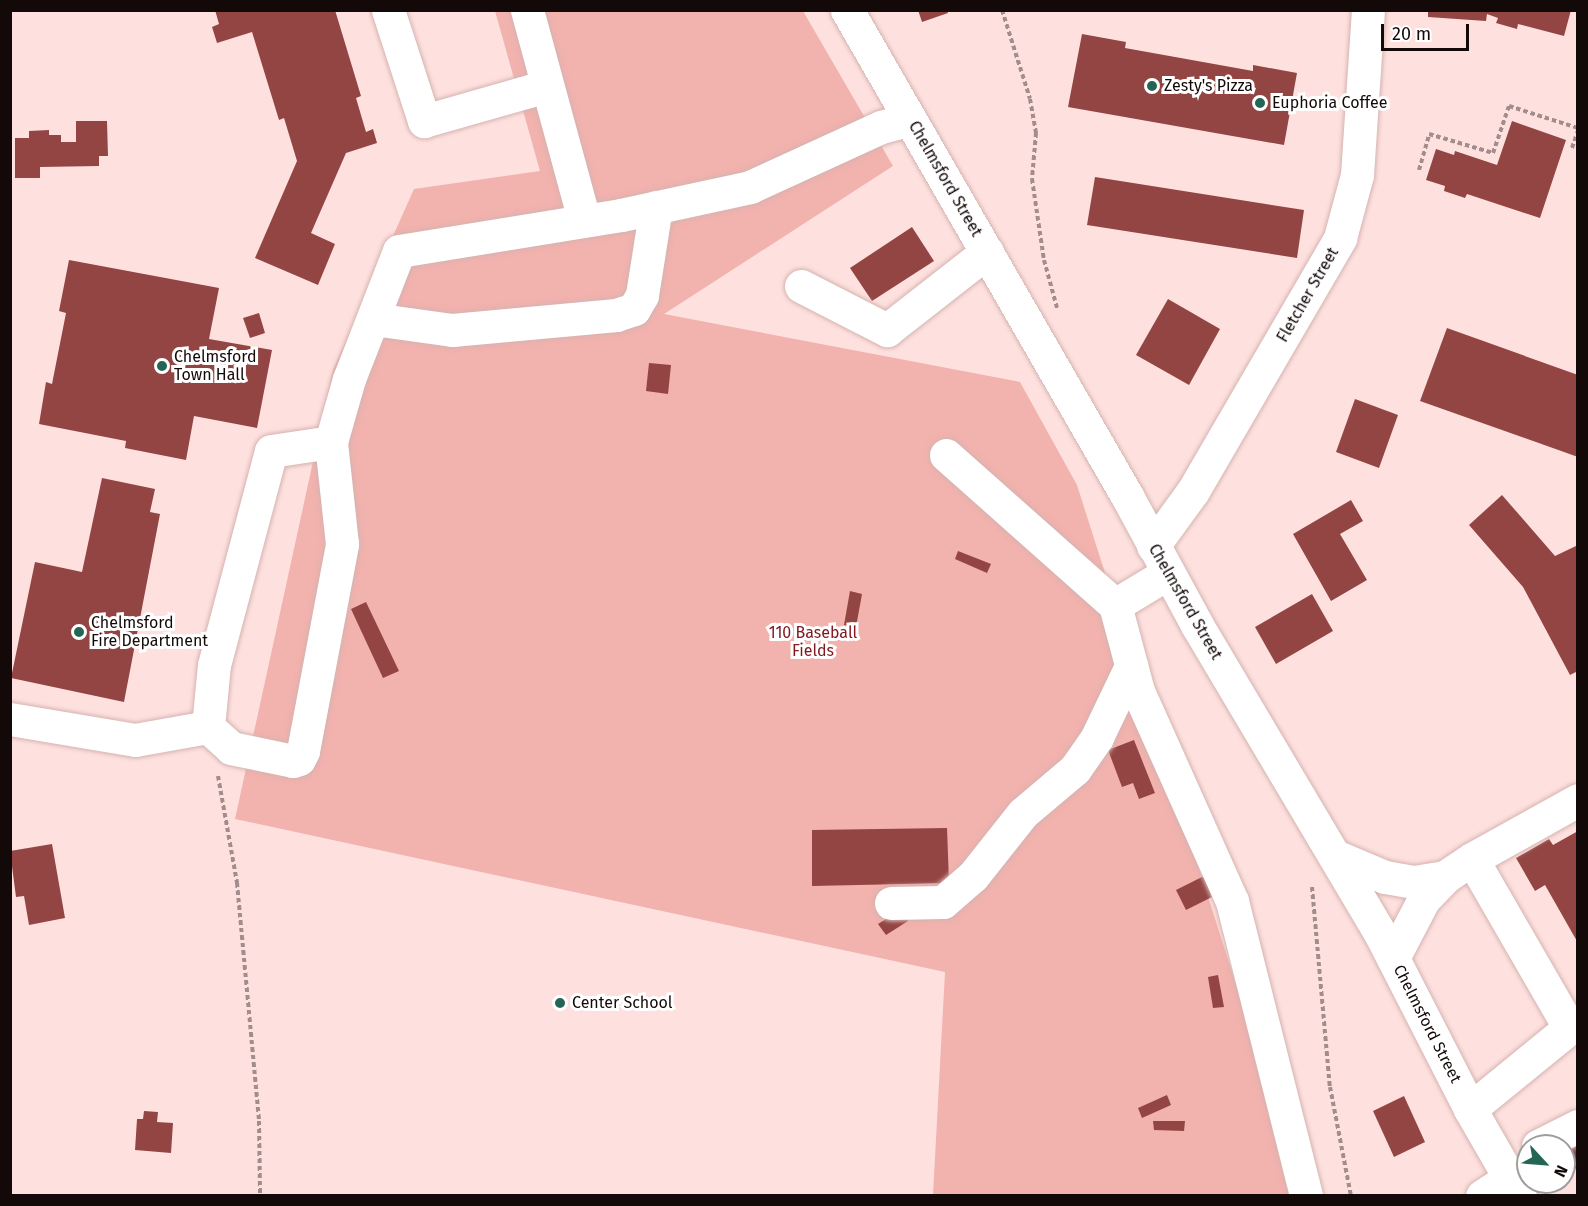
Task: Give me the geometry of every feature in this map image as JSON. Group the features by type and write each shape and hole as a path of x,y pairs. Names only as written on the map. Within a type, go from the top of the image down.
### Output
{"main road":[{"path":"388,10 424,121 547,86"},
{"path":"527,10 585,220"},
{"name":"Chelmsford Street","path":"847,10 987,252 1160,560 1393,958 1470,1109 1515,1172"},
{"name":"Fletcher Street","path":"1160,560 1193,491 1340,238 1357,175 1368,10"},
{"path":"208,727 231,748 292,761 299,759 303,751 342,544 331,442 399,251 585,220 750,187 881,127 910,118"},
{"path":"373,319 452,330 616,315 634,309 642,295 656,207"},
{"path":"801,285 887,330 987,252"},
{"path":"208,727 214,665 271,451 331,442"},
{"path":"946,455 1115,605 1138,691 1232,902 1306,1196"},
{"path":"1115,605 1160,560"},
{"path":"891,903 943,902 973,876 1023,813 1075,769 1097,737 1131,666"},
{"path":"10,719 135,740 208,727"},
{"path":"1393,958 1410,920 1445,877 1472,859 1578,800"},
{"path":"1335,856 1385,877 1414,882 1445,877"},
{"path":"1470,1109 1573,1024 1472,859"},
{"path":"1562,1134 1578,1126"},
{"path":"1482,1196 1515,1172"}],"path":[{"path":"1002,10 1030,99 1036,133 1032,179 1044,260 1059,314"},
{"path":"1419,170 1429,134 1493,153 1509,106 1578,129 1572,148"},
{"path":"208,727 237,883 259,1121 260,1196"},
{"path":"1312,887 1330,1087 1345,1178 1351,1196"}],"green space":[{"name":"110 Baseball Fields","path":"495,11 803,11 893,166 664,314 1020,382 1077,485 1303,1195 933,1195 945,972 235,819 333,370 414,189 540,171"}],"building":[{"path":"215,10 335,10 361,96 356,98 366,132 373,129 377,143 346,153 311,233 335,244 318,285 255,258 297,161 284,118 279,120 252,32 217,43 212,27 219,24"},
{"path":"918,10 947,10 948,13 922,22"},
{"path":"1428,10 1571,10 1564,36 1518,24 1517,29 1496,23 1498,18 1487,14 1486,21 1428,17"},
{"path":"1082,34 1126,42 1125,48 1253,71 1253,65 1297,73 1284,145 1068,107"},
{"path":"76,121 107,121 108,156 99,156 99,166 40,167 40,178 15,178 15,138 29,138 29,131 49,130 49,135 61,135 61,142 76,142"},
{"path":"1512,121 1566,140 1540,218 1467,194 1465,198 1444,191 1445,186 1426,180 1436,149 1454,155 1455,151 1497,165"},
{"path":"1095,177 1304,210 1297,258 1087,225"},
{"path":"912,227 934,261 872,301 850,268"},
{"name":"Chelmsford Town Hall","path":"69,260 219,288 209,339 272,350 257,428 194,416 186,460 125,448 126,441 39,424 46,382 52,384 66,313 59,311"},
{"path":"1168,299 1220,329 1189,385 1136,355"},
{"path":"259,313 265,333 250,338 243,318"},
{"path":"1447,328 1578,375 1578,457 1420,401"},
{"path":"649,363 671,365 668,394 646,391"},
{"path":"1355,399 1398,415 1379,468 1336,452"},
{"name":"Chelmsford Fire Department","path":"102,478 155,489 150,512 160,514 124,702 11,678 35,562 82,572"},
{"path":"1502,495 1555,556 1578,545 1578,671 1570,675 1523,587 1469,525"},
{"path":"1351,500 1363,521 1340,534 1367,580 1331,601 1293,534"},
{"path":"958,551 991,564 987,573 955,559"},
{"path":"850,591 862,594 856,627 844,625"},
{"path":"1312,594 1333,631 1276,664 1255,627"},
{"path":"366,602 399,671 383,678 351,609"},
{"path":"1134,740 1155,793 1139,799 1133,783 1122,787 1108,750"},
{"path":"947,828 949,883 812,886 812,830"},
{"path":"1578,831 1578,943 1545,885 1535,891 1516,858 1549,839 1553,845"},
{"path":"52,844 65,918 29,925 24,896 16,897 10,851"},
{"path":"1204,876 1214,896 1186,910 1176,890"},
{"path":"900,910 908,921 886,935 878,924"},
{"path":"1218,975 1224,1007 1213,1008 1208,977"},
{"path":"1167,1095 1171,1105 1142,1118 1138,1108"},
{"path":"1404,1096 1425,1142 1394,1157 1373,1111"},
{"path":"144,1111 158,1112 157,1122 173,1123 171,1153 135,1150 137,1119 143,1119"},
{"path":"1153,1121 1185,1121 1184,1131 1154,1130"},
{"path":"1578,1136 1578,1173 1576,1170 1576,1138"}],"place":[{"name":"Zesty's Pizza","path":"1152,86"},
{"name":"Euphoria Coffee","path":"1260,103"},
{"name":"Chelmsford Town Hall","path":"162,366"},
{"name":"Chelmsford Fire Department","path":"79,632"},
{"name":"Center School","path":"560,1003"}]}
